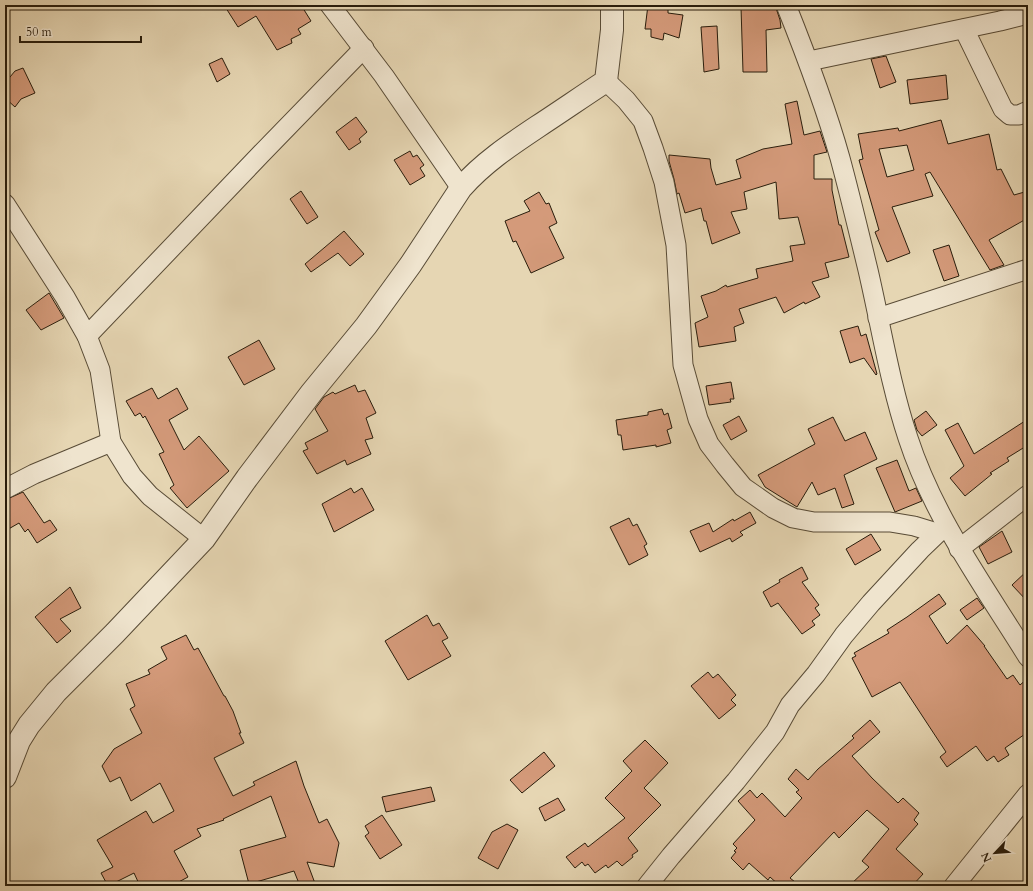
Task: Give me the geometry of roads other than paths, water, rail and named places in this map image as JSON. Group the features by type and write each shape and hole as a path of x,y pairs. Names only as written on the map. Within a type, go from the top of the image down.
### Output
{"street":[{"path":"330,5 364,48 461,188"},
{"path":"5,777 19,741 29,725 44,706 204,539 247,478 312,392 375,314 411,264 461,188 483,165 511,144 606,81 612,30 612,5"},
{"path":"786,5 809,61 840,158 868,271 890,371 908,438 942,529 959,549 1028,657"},
{"path":"809,61 964,29 1028,14"},
{"path":"964,29 1003,109 1010,115 1019,115 1028,111"},
{"path":"87,336 260,154 364,48"},
{"path":"606,81 626,100 643,121 654,148 664,182 676,245 683,365 698,419 713,450 743,486 773,508 793,518 814,522 890,522 942,529"},
{"path":"5,204 66,297 87,336 100,370 112,442 132,476 150,496 204,539"},
{"path":"878,318 1028,269"},
{"path":"5,488 34,474 112,442"},
{"path":"959,549 1028,495"},
{"path":"647,886 671,856 736,782 775,732 790,705 816,674 844,635 914,556 942,529"},
{"path":"954,886 1028,794"}]}
